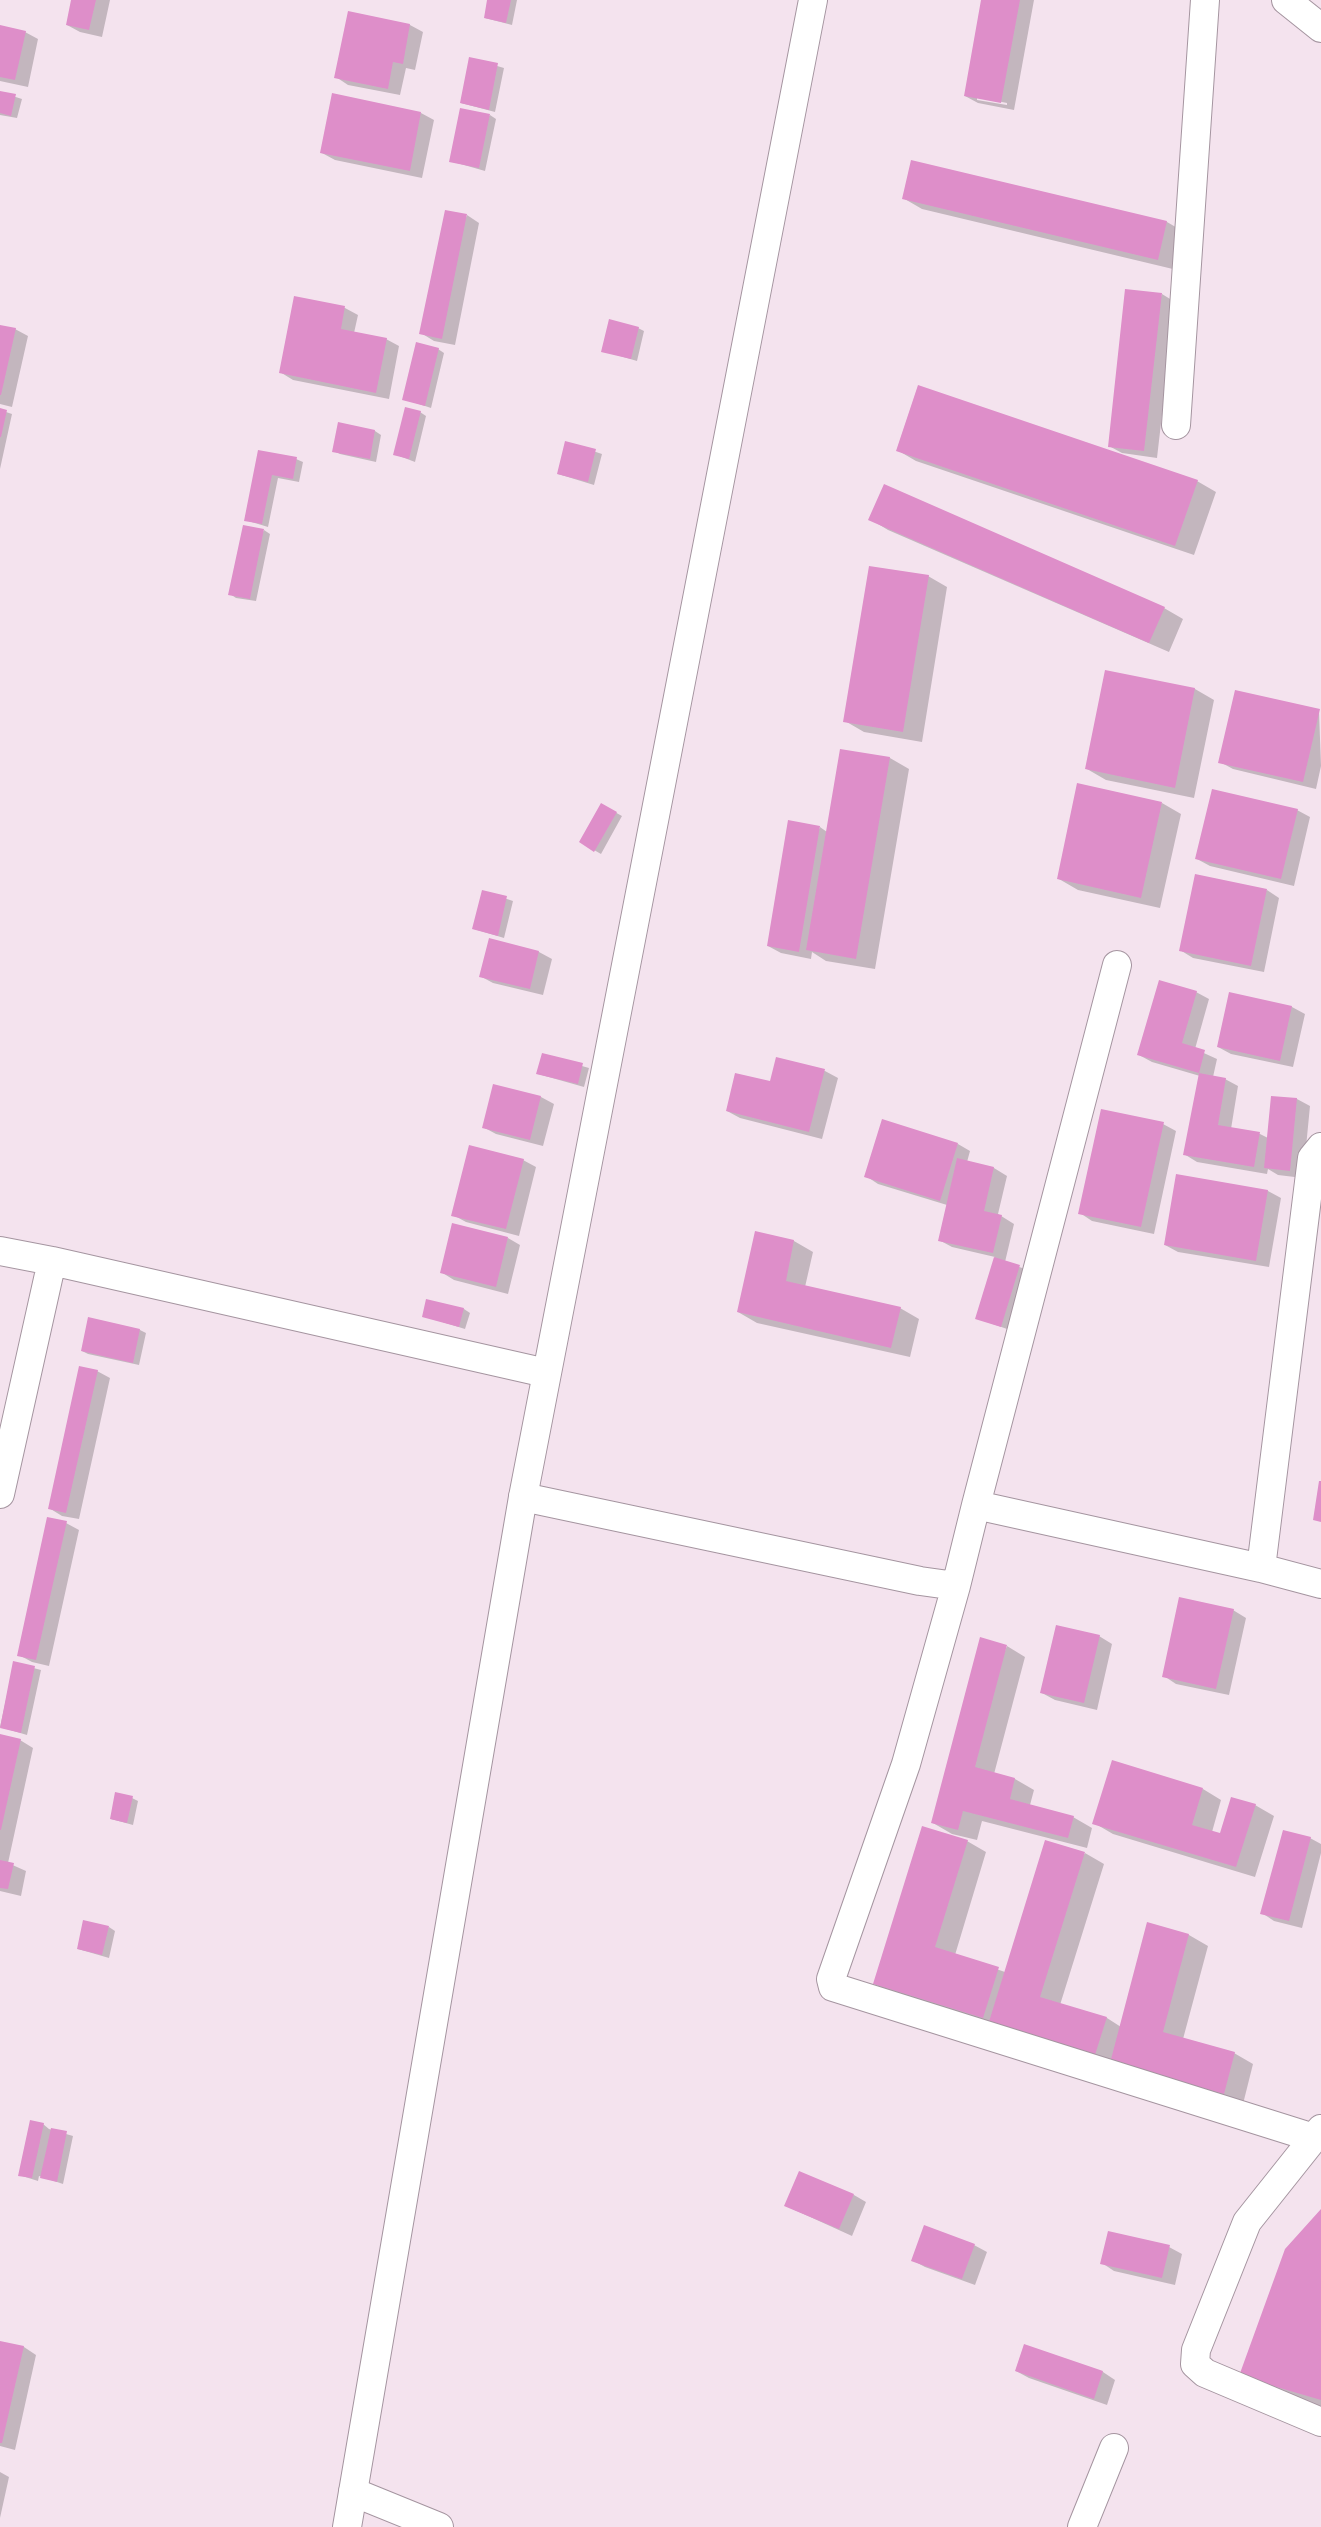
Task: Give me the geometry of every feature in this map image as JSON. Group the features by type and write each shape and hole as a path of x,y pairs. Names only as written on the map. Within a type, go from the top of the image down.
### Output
{"street":[{"path":"347,2527 523,1497 813,0"},
{"path":"1176,425 1205,0"},
{"path":"1286,0 1321,28"},
{"path":"1117,965 956,1586 906,1764 831,1979 833,1988 1317,2134 1247,2222 1196,2350 1194,2364 1205,2372 1321,2422"},
{"path":"1261,1568 1312,1158 1321,1147"},
{"path":"0,1251 52,1261 546,1373"},
{"path":"0,1494 52,1261"},
{"path":"523,1497 920,1581 956,1586"},
{"path":"976,1505 1261,1568 1321,1584"},
{"path":"1082,2527 1114,2448"},
{"path":"353,2492 439,2527"}],"building":[{"path":"71,0 96,0 89,30 66,25"},
{"path":"487,0 511,0 506,23 484,18"},
{"path":"981,0 1020,0 1001,103 964,96"},
{"path":"348,11 410,24 403,64 393,62 388,89 334,78"},
{"path":"0,25 26,31 15,80 0,77"},
{"path":"469,57 498,63 489,110 460,103"},
{"path":"0,91 16,94 11,116 0,113"},
{"path":"332,93 421,112 410,171 320,153"},
{"path":"460,108 490,114 479,168 449,162"},
{"path":"911,160 1167,221 1158,260 902,199"},
{"path":"445,210 467,214 442,339 419,334"},
{"path":"1125,289 1162,293 1144,451 1108,447"},
{"path":"294,296 345,306 341,329 387,338 376,393 279,373"},
{"path":"609,319 639,327 631,359 601,352"},
{"path":"0,325 16,328 1,395 0,395"},
{"path":"416,342 439,348 425,406 402,400"},
{"path":"918,385 1198,480 1175,546 896,451"},
{"path":"405,407 421,411 409,459 393,455"},
{"path":"0,408 7,410 1,437 0,437"},
{"path":"338,422 375,430 370,459 332,452"},
{"path":"565,441 596,449 588,482 557,474"},
{"path":"258,450 297,457 293,479 272,475 262,524 244,521"},
{"path":"884,484 1165,607 1149,643 868,520"},
{"path":"243,525 264,529 250,599 228,595"},
{"path":"869,566 929,575 903,732 843,722"},
{"path":"1105,670 1195,688 1175,788 1085,769"},
{"path":"1235,690 1320,709 1303,782 1218,763"},
{"path":"840,749 890,757 856,959 806,950"},
{"path":"1077,783 1162,802 1141,898 1057,879"},
{"path":"1212,789 1298,809 1281,879 1195,859"},
{"path":"601,803 617,812 594,852 579,842"},
{"path":"788,820 820,826 799,952 767,946"},
{"path":"1195,874 1267,889 1251,966 1179,951"},
{"path":"482,890 507,896 498,936 472,929"},
{"path":"489,938 539,951 530,989 479,977"},
{"path":"1159,980 1197,991 1182,1043 1205,1050 1199,1073 1137,1055"},
{"path":"1229,992 1292,1006 1280,1061 1217,1047"},
{"path":"542,1053 583,1063 578,1084 536,1074"},
{"path":"776,1057 825,1069 809,1132 726,1111 735,1073 770,1081"},
{"path":"1199,1073 1226,1078 1218,1125 1260,1132 1254,1167 1183,1155"},
{"path":"493,1084 541,1096 530,1140 482,1128"},
{"path":"1271,1096 1297,1098 1290,1171 1264,1168"},
{"path":"1101,1109 1164,1122 1141,1227 1078,1214"},
{"path":"882,1119 958,1143 940,1201 864,1177"},
{"path":"469,1145 524,1159 506,1229 451,1216"},
{"path":"957,1158 994,1167 984,1211 1002,1215 993,1253 938,1241"},
{"path":"1176,1174 1268,1190 1256,1261 1164,1245"},
{"path":"452,1223 508,1237 496,1287 440,1273"},
{"path":"755,1231 794,1240 786,1281 901,1307 891,1348 737,1312"},
{"path":"994,1257 1020,1265 1001,1327 975,1319"},
{"path":"426,1299 464,1308 459,1327 422,1317"},
{"path":"88,1317 140,1329 133,1363 81,1351"},
{"path":"79,1366 98,1370 66,1513 48,1509"},
{"path":"1319,1481 1321,1481 1321,1522 1313,1520"},
{"path":"47,1517 67,1521 36,1660 17,1656"},
{"path":"1179,1597 1234,1609 1216,1689 1162,1677"},
{"path":"1056,1625 1100,1635 1084,1703 1040,1693"},
{"path":"980,1637 1007,1645 975,1767 1015,1778 1010,1799 1074,1816 1068,1838 963,1811 958,1830 931,1823"},
{"path":"13,1661 35,1666 21,1733 0,1728"},
{"path":"0,1734 21,1739 1,1830 0,1830"},
{"path":"1112,1760 1203,1788 1192,1825 1220,1833 1231,1797 1256,1804 1236,1867 1092,1824"},
{"path":"115,1792 133,1796 127,1823 110,1819"},
{"path":"922,1826 968,1840 935,1947 999,1967 983,2018 873,1984"},
{"path":"1283,1830 1311,1837 1289,1921 1260,1914"},
{"path":"1045,1840 1085,1852 1040,1997 1107,2017 1094,2058 988,2025"},
{"path":"0,1860 14,1863 8,1889 0,1888"},
{"path":"83,1920 109,1926 102,1955 77,1949"},
{"path":"1147,1922 1189,1934 1163,2032 1235,2052 1224,2094 1110,2063"},
{"path":"30,2120 44,2123 32,2178 18,2176"},
{"path":"51,2128 67,2131 57,2182 40,2178"},
{"path":"799,2171 854,2194 839,2229 784,2206"},
{"path":"1321,2209 1321,2400 1239,2376 1285,2249"},
{"path":"924,2225 975,2244 962,2279 911,2261"},
{"path":"1108,2231 1170,2245 1162,2278 1100,2264"},
{"path":"0,2341 24,2346 2,2443 0,2443"},
{"path":"1024,2344 1103,2371 1094,2399 1015,2371"}]}
